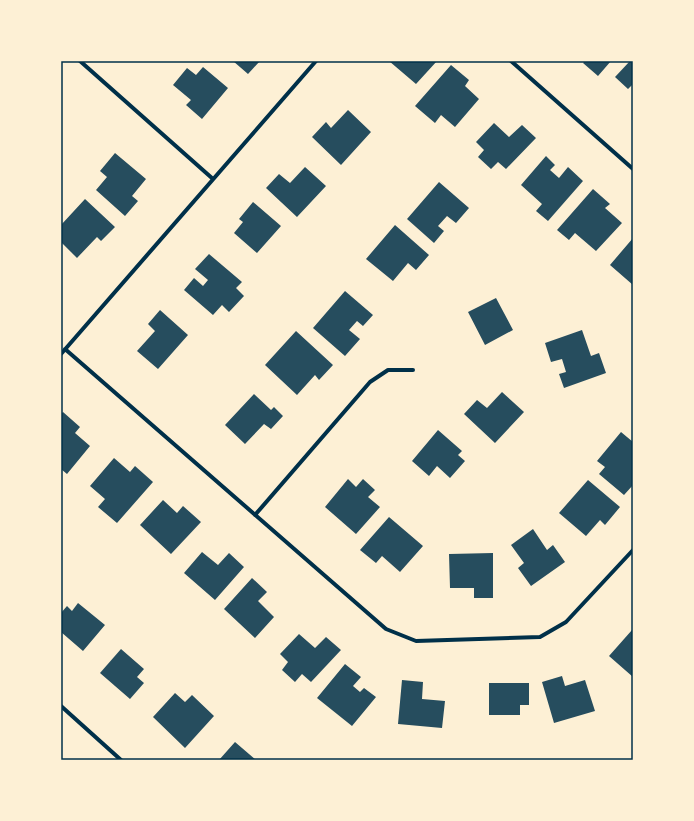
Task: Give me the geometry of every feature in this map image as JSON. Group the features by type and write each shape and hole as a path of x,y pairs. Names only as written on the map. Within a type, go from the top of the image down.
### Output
{"street":[{"path":"80,61 213,179"},
{"path":"61,354 316,61"},
{"path":"511,61 633,169"},
{"path":"65,350 386,629 416,640 540,637 566,622 633,550"},
{"path":"255,515 370,382 388,370 413,370"},
{"path":"61,706 121,760"}],"building":[{"path":"233,61 260,61 248,74"},
{"path":"389,61 437,61 416,84"},
{"path":"585,61 611,61 598,76 583,63"},
{"path":"630,61 633,61 633,84 628,89 615,77"},
{"path":"451,65 469,80 465,86 479,99 455,127 441,115 435,123 415,106"},
{"path":"203,67 228,88 202,119 186,105 191,100 173,85 187,68 196,75"},
{"path":"348,110 371,132 341,165 312,137 326,122 331,128"},
{"path":"494,123 509,137 522,125 536,138 506,169 498,162 491,169 478,157 484,150 476,142"},
{"path":"115,153 146,179 132,196 138,201 125,216 96,190 107,177 100,171"},
{"path":"546,156 555,165 550,170 559,178 568,167 583,181 548,221 536,211 542,204 521,185"},
{"path":"305,167 326,186 297,217 266,188 279,174 290,183"},
{"path":"439,182 469,208 456,223 447,216 438,226 444,231 434,243 407,219"},
{"path":"593,189 610,204 605,208 622,223 596,251 575,233 569,240 557,230"},
{"path":"85,199 115,227 101,241 97,237 77,258 61,242 61,225"},
{"path":"253,202 281,226 257,253 234,233 243,222 239,219"},
{"path":"395,225 429,255 416,270 408,263 393,281 366,259"},
{"path":"633,238 633,285 610,265"},
{"path":"209,254 242,282 236,288 244,296 229,312 222,305 213,315 184,290 194,278 203,286 208,280 195,269"},
{"path":"345,291 373,315 363,326 357,321 349,330 360,339 345,356 313,328"},
{"path":"496,298 513,330 485,345 468,312"},
{"path":"160,310 188,335 158,369 137,351 155,331 148,324"},
{"path":"582,330 591,356 599,353 606,373 564,388 559,374 566,372 562,359 551,362 545,343"},
{"path":"296,331 333,365 319,380 315,375 297,395 265,365"},
{"path":"502,392 524,412 495,443 464,414 477,400 487,408"},
{"path":"254,394 271,410 274,407 283,416 271,429 264,424 245,444 225,425"},
{"path":"63,412 80,427 75,433 90,446 67,474 61,469 61,414"},
{"path":"438,430 462,451 458,455 465,461 450,478 437,466 429,476 412,461"},
{"path":"621,432 633,442 633,485 624,495 599,474 605,467 597,461"},
{"path":"114,458 130,472 135,466 153,482 117,523 98,507 105,499 90,486"},
{"path":"348,479 356,487 363,479 375,490 368,497 380,507 356,534 325,507"},
{"path":"588,480 620,507 605,525 600,520 586,536 559,513"},
{"path":"163,500 177,513 183,506 201,522 171,554 140,525"},
{"path":"389,517 423,546 400,572 382,556 376,563 360,550"},
{"path":"533,529 547,550 553,545 565,562 531,586 518,568 524,563 511,545"},
{"path":"202,552 218,565 229,553 244,567 215,600 184,573"},
{"path":"493,553 493,598 474,598 474,588 450,588 449,554"},
{"path":"252,578 267,592 258,601 274,617 255,638 224,609"},
{"path":"78,603 105,625 83,651 61,632 61,613 67,606 72,611"},
{"path":"632,630 633,631 633,677 609,656"},
{"path":"299,634 315,648 326,637 341,650 311,682 302,674 295,682 282,670 288,662 280,654"},
{"path":"121,649 144,669 137,677 144,683 130,699 100,673"},
{"path":"345,664 361,677 353,686 360,692 364,688 376,697 352,726 317,698"},
{"path":"562,676 565,686 585,680 595,711 554,723 542,682"},
{"path":"402,680 423,682 422,699 445,701 442,728 398,724"},
{"path":"489,683 529,683 529,705 520,705 520,715 489,715"},
{"path":"175,693 185,702 192,695 214,716 185,748 153,717"},
{"path":"235,742 256,760 219,760"}]}
